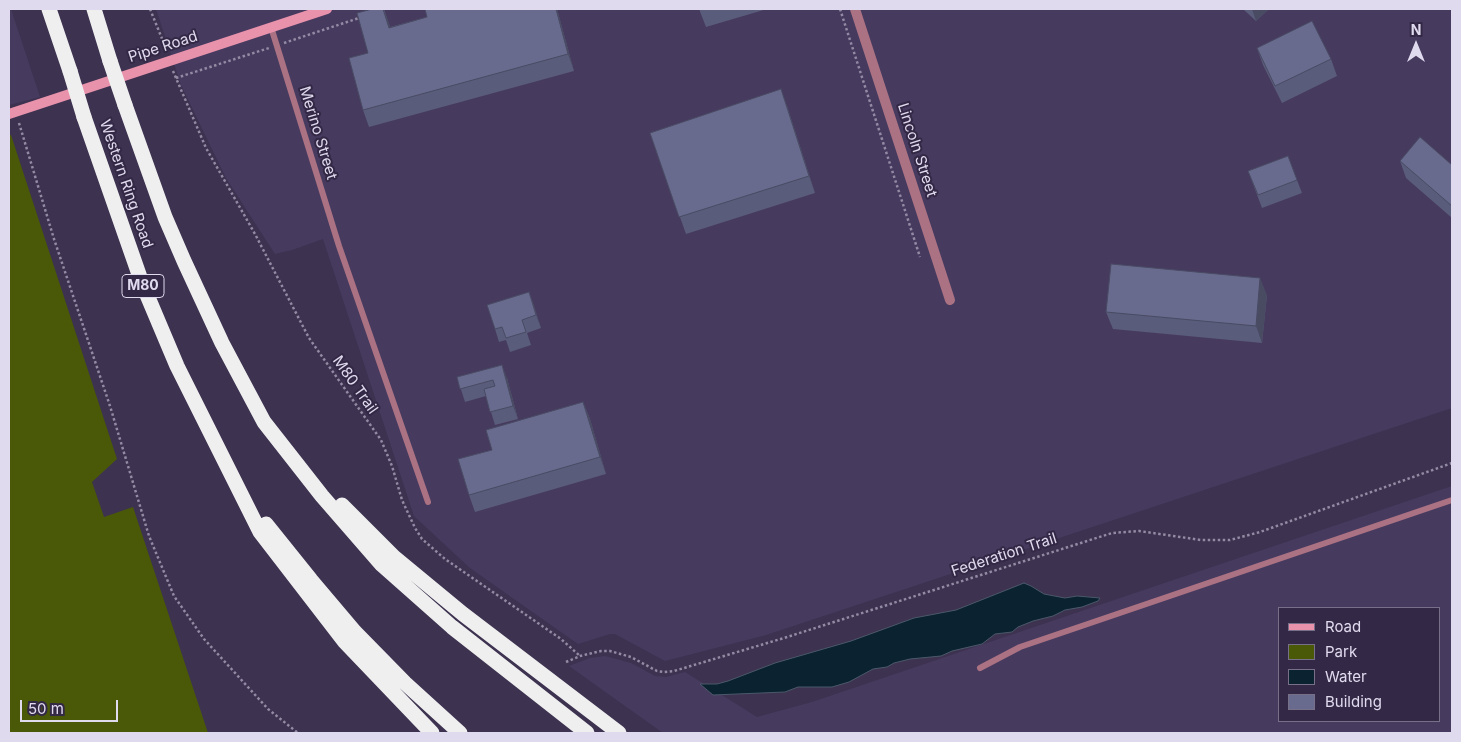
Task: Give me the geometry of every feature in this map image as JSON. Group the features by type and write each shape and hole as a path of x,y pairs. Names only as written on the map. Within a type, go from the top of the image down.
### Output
{"highway":[{"name":"Western Ring Road","path":"49,9 84,117 142,283 177,366 219,448"},
{"name":"Western Ring Road","path":"94,9 125,105 165,217 222,343 264,422"},
{"path":"264,422 322,496 382,565 452,627 587,733"},
{"path":"264,422 328,491 394,557 464,614 619,733"},
{"path":"219,448 260,532 344,641 432,733"},
{"path":"219,448 269,528 317,588 355,632 405,683 460,733"}],"street":[{"name":"Pipe Road","path":"12,113 327,9"},
{"name":"Lincoln Street","path":"855,9 950,300"}],"lane":[{"name":"Merino Street","path":"271,27 339,246 428,502"},
{"path":"980,668 1020,647 1452,500"}],"path":[{"path":"150,9 167,50"},
{"path":"840,9 920,257"},
{"name":"M80 Trail","path":"174,71 206,148 255,234 309,338 381,440 392,466 402,500 419,533 431,548 445,559 561,639 580,656"},
{"path":"12,113 110,406 149,536 174,596 204,639 268,709 298,733"},
{"name":"Federation Trail","path":"566,662 580,656 610,651 631,657 657,671 674,671 784,638 1112,533 1138,531 1193,539 1230,540 1260,532 1452,462"}],"shaded area":[{"path":"9,9 11,9 40,97 9,105"},
{"path":"156,9 1452,9 1452,408 766,635 665,661 615,634 578,644 470,568 414,516 323,239 275,254 226,178 181,85"},
{"path":"1452,486 1452,733 663,733 569,666 590,658 605,656 631,663 655,676 666,677 685,672 757,717 812,702"}],"green space":[{"path":"11,135 117,459 92,482 104,517 133,507 208,733 9,733 9,136"}],"water":[{"path":"1024,583 1044,594 1065,598 1077,596 1100,598 1098,601 1082,607 1065,610 1053,616 1033,621 1018,627 1012,632 995,634 982,644 952,651 941,656 910,659 887,667 873,669 849,682 832,687 798,687 785,692 713,695 700,684 717,684 728,681 775,663 851,641 914,618 956,610"}],"building":[{"path":"372,9 383,9 389,28 427,17 425,9 556,9 568,54 363,110 349,58 368,53 357,13"},
{"path":"1312,21 1331,59 1275,86 1257,48"},
{"path":"781,89 809,176 679,217 650,133"},
{"path":"1420,137 1452,165 1452,206 1400,161"},
{"path":"1288,156 1297,180 1258,195 1248,171"},
{"path":"1111,264 1260,278 1256,326 1106,312"},
{"path":"529,292 536,315 522,320 526,332 506,338 502,327 495,329 487,305"},
{"path":"502,365 513,406 490,412 484,389 495,386 493,380 460,389 457,377"},
{"path":"583,402 600,457 469,495 458,459 492,450 486,430"}]}
